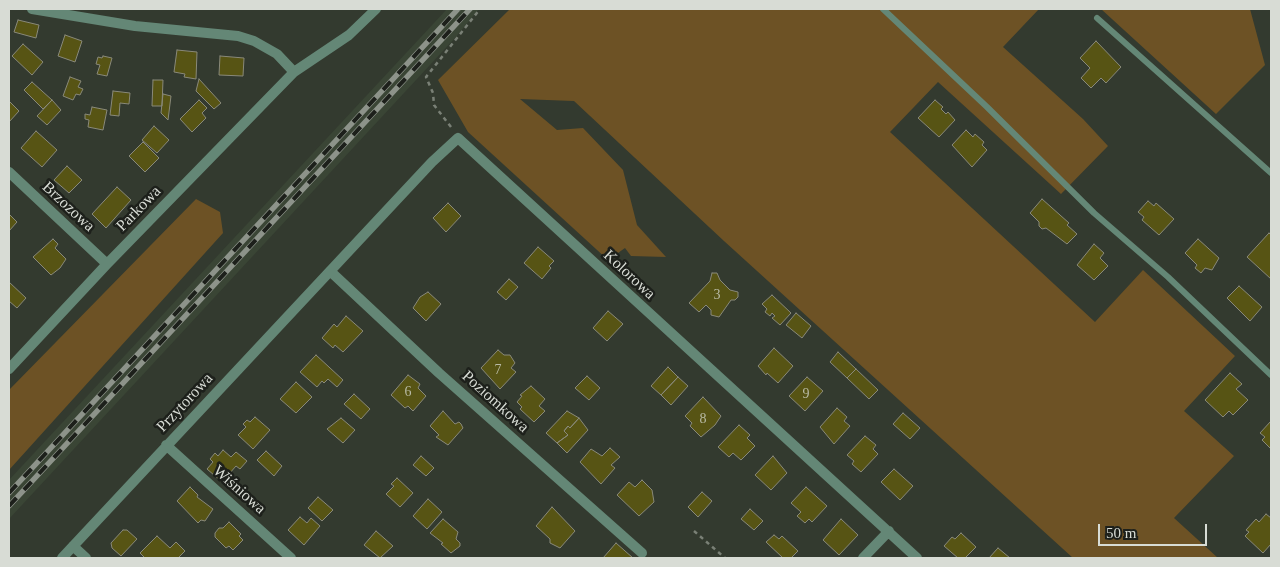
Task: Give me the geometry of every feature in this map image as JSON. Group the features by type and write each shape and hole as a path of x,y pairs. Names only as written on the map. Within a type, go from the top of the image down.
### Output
{"street":[{"path":"32,9 135,26 238,36 254,41 276,54 294,72"},
{"name":"Parkowa","path":"9,368 107,264 294,72 349,36 376,9"},
{"path":"330,271 432,162 458,138"},
{"name":"Kolorowa","path":"458,138 639,305 890,531 917,558"},
{"name":"Brzozowa","path":"9,172 107,264"},
{"name":"Przytorowa","path":"62,558 330,271"},
{"name":"Poziomkowa","path":"330,271 439,373 642,553"},
{"name":"Wiśniowa","path":"166,445 291,558"},
{"path":"863,558 890,531"},
{"path":"73,546 86,558"}],"lane":[{"path":"883,9 987,107 1094,214 1168,277 1271,375"},
{"path":"1097,18 1271,173"}],"path":[{"path":"458,138 434,105 433,92 426,77 480,9"},
{"path":"694,531 725,558"}],"shaded area":[{"path":"447,9 479,9 455,38 9,519 9,480"},
{"path":"510,9 1039,9 1003,47 1083,119 1108,146 1061,194 938,82 890,132 1095,322 1143,270 1235,356 1184,411 1234,456 1174,518 1218,558 1073,558 724,241 574,101 520,99 557,130 583,128 623,170 637,225 666,257 631,256 625,248 608,260 468,132 438,80"},
{"path":"1101,9 1250,9 1265,65 1216,114"},
{"path":"196,199 220,212 223,233 9,470 9,390"}],"building":[{"path":"18,20 39,25 36,38 14,32"},
{"path":"65,35 82,41 75,62 58,56"},
{"path":"1096,41 1121,67 1106,83 1101,78 1091,88 1081,78 1090,68 1080,58"},
{"path":"23,44 43,62 32,75 12,56"},
{"path":"177,50 197,52 196,79 184,77 185,74 174,72"},
{"path":"103,56 112,58 107,76 97,74 100,65 96,64 98,57 102,58"},
{"path":"220,56 244,58 243,76 219,75"},
{"path":"70,77 81,81 78,87 83,89 80,95 76,94 73,100 63,96"},
{"path":"199,79 221,103 214,109 196,91"},
{"path":"153,80 163,80 162,106 152,106"},
{"path":"32,82 52,100 43,109 24,90"},
{"path":"113,91 130,93 129,104 120,103 119,116 110,115"},
{"path":"163,94 171,96 168,120 161,113"},
{"path":"52,100 61,110 47,125 37,116"},
{"path":"199,100 207,108 202,113 206,118 192,132 180,119"},
{"path":"935,100 943,107 941,109 946,114 948,112 955,120 939,137 918,118"},
{"path":"9,101 19,111 9,122"},
{"path":"92,107 107,110 103,130 88,127 89,120 85,119 85,114 90,115"},
{"path":"154,126 169,140 157,153 142,140"},
{"path":"966,130 973,137 975,134 984,142 982,145 987,150 972,167 952,145"},
{"path":"36,131 57,150 42,167 21,148"},
{"path":"143,142 159,158 145,172 129,156"},
{"path":"67,166 82,180 69,193 54,180"},
{"path":"117,187 131,200 106,228 92,214"},
{"path":"1042,199 1069,223 1067,225 1077,234 1067,244 1046,228 1042,229 1039,226 1039,222 1030,213"},
{"path":"1148,201 1154,206 1156,203 1174,219 1159,235 1142,220 1144,217 1138,212"},
{"path":"448,203 461,216 446,232 433,218"},
{"path":"9,214 17,222 9,231"},
{"path":"1269,233 1271,235 1271,279 1247,257"},
{"path":"53,239 58,244 55,248 66,259 60,268 51,275 33,257"},
{"path":"1198,239 1219,258 1212,270 1205,268 1201,273 1195,268 1197,265 1185,253"},
{"path":"1094,244 1104,253 1100,258 1108,266 1094,280 1077,265"},
{"path":"538,247 554,261 542,279 524,263"},
{"path":"712,273 717,273 720,280 730,290 738,292 738,297 735,300 731,300 719,317 711,315 711,310 706,305 699,312 689,303 710,281"},
{"path":"509,279 518,287 506,300 497,292"},
{"path":"9,282 26,298 17,308 9,301"},
{"path":"1239,286 1262,307 1250,321 1227,298"},
{"path":"428,292 441,304 426,321 413,308 420,297"},
{"path":"772,295 791,313 780,325 772,318 775,316 772,313 770,316 765,312 767,309 762,304"},
{"path":"608,311 623,324 607,341 593,328"},
{"path":"796,313 811,326 802,338 786,325"},
{"path":"346,316 363,331 343,352 335,345 333,348 322,338 334,324 337,327"},
{"path":"774,348 793,366 778,383 767,373 766,375 758,366"},
{"path":"498,350 504,355 510,355 515,363 511,368 516,372 500,389 481,368"},
{"path":"838,352 856,369 847,378 830,362"},
{"path":"316,355 343,380 337,387 328,379 324,383 322,381 317,387 300,372"},
{"path":"668,367 678,377 661,395 651,386"},
{"path":"856,369 878,390 869,399 847,378"},
{"path":"1230,373 1242,384 1236,389 1248,400 1233,415 1229,411 1223,417 1205,400"},
{"path":"408,375 420,384 418,388 426,396 413,411 408,406 405,408 391,395"},
{"path":"587,376 600,388 589,400 575,388"},
{"path":"678,377 688,386 671,405 661,395"},
{"path":"807,377 823,391 805,411 789,396"},
{"path":"296,382 312,397 296,413 280,399"},
{"path":"531,386 545,399 539,406 545,411 534,422 520,409 522,407 517,402 522,396 520,395"},
{"path":"354,394 370,409 361,419 344,404"},
{"path":"703,397 721,416 715,425 701,437 690,426 692,423 685,416"},
{"path":"837,408 847,417 844,421 850,426 834,444 820,427"},
{"path":"443,411 455,424 459,422 463,428 448,445 436,437 439,435 430,426"},
{"path":"567,411 579,418 570,428 568,426 564,431 568,435 557,443 546,433"},
{"path":"903,413 920,428 910,439 893,424"},
{"path":"255,417 270,430 253,449 238,435 246,427 243,424 247,420 250,422"},
{"path":"341,418 355,430 343,443 327,429"},
{"path":"579,418 588,430 567,453 557,443 568,435 564,431 568,426 570,428"},
{"path":"1271,421 1271,449 1262,440 1265,437 1260,433"},
{"path":"739,425 750,435 747,438 755,446 741,460 733,453 729,457 718,447"},
{"path":"865,436 876,445 873,449 878,454 861,472 852,464 854,461 847,455"},
{"path":"610,448 620,457 611,465 615,468 601,484 580,462 591,449 602,456"},
{"path":"223,450 231,457 236,452 247,461 240,469 236,466 222,482 207,469 213,462 210,459 215,453 218,456"},
{"path":"266,451 282,466 274,476 257,460"},
{"path":"421,456 434,468 426,476 413,465"},
{"path":"773,456 787,473 771,490 755,475"},
{"path":"894,469 913,486 900,500 881,482"},
{"path":"397,478 413,493 400,507 386,494 394,486 391,484"},
{"path":"642,480 652,490 654,502 639,516 617,495 629,482 635,487"},
{"path":"190,487 198,495 197,497 213,509 205,521 201,520 198,523 177,501"},
{"path":"806,487 827,506 812,522 809,519 805,523 797,516 801,512 791,503"},
{"path":"702,492 712,501 698,517 688,507"},
{"path":"318,497 333,510 322,521 308,508"},
{"path":"428,499 442,512 427,529 413,516"},
{"path":"552,507 575,531 560,548 550,543 550,539 536,526"},
{"path":"750,509 763,521 754,530 741,519"},
{"path":"1266,514 1271,518 1271,544 1263,553 1245,536 1249,532 1246,530 1256,519 1259,522"},
{"path":"300,517 307,523 311,518 320,526 304,545 288,530"},
{"path":"443,519 458,532 456,539 460,546 451,553 441,544 443,543 430,533"},
{"path":"841,519 858,535 839,555 823,540"},
{"path":"229,522 241,534 239,536 243,540 233,550 229,546 226,548 215,537 215,533 219,528 223,528"},
{"path":"123,530 127,530 137,539 121,556 112,548 111,543"},
{"path":"376,531 393,546 380,558 364,545"},
{"path":"961,533 976,547 965,558 958,558 944,546 952,537 955,539"},
{"path":"774,535 779,539 782,536 798,551 791,558 783,558 766,542"},
{"path":"157,536 170,548 176,542 185,551 178,558 145,558 140,553"},
{"path":"616,543 633,558 603,558"},
{"path":"998,548 1010,558 989,558"}],"railway":[{"path":"9,493 458,9"},
{"path":"9,506 470,9"}]}
